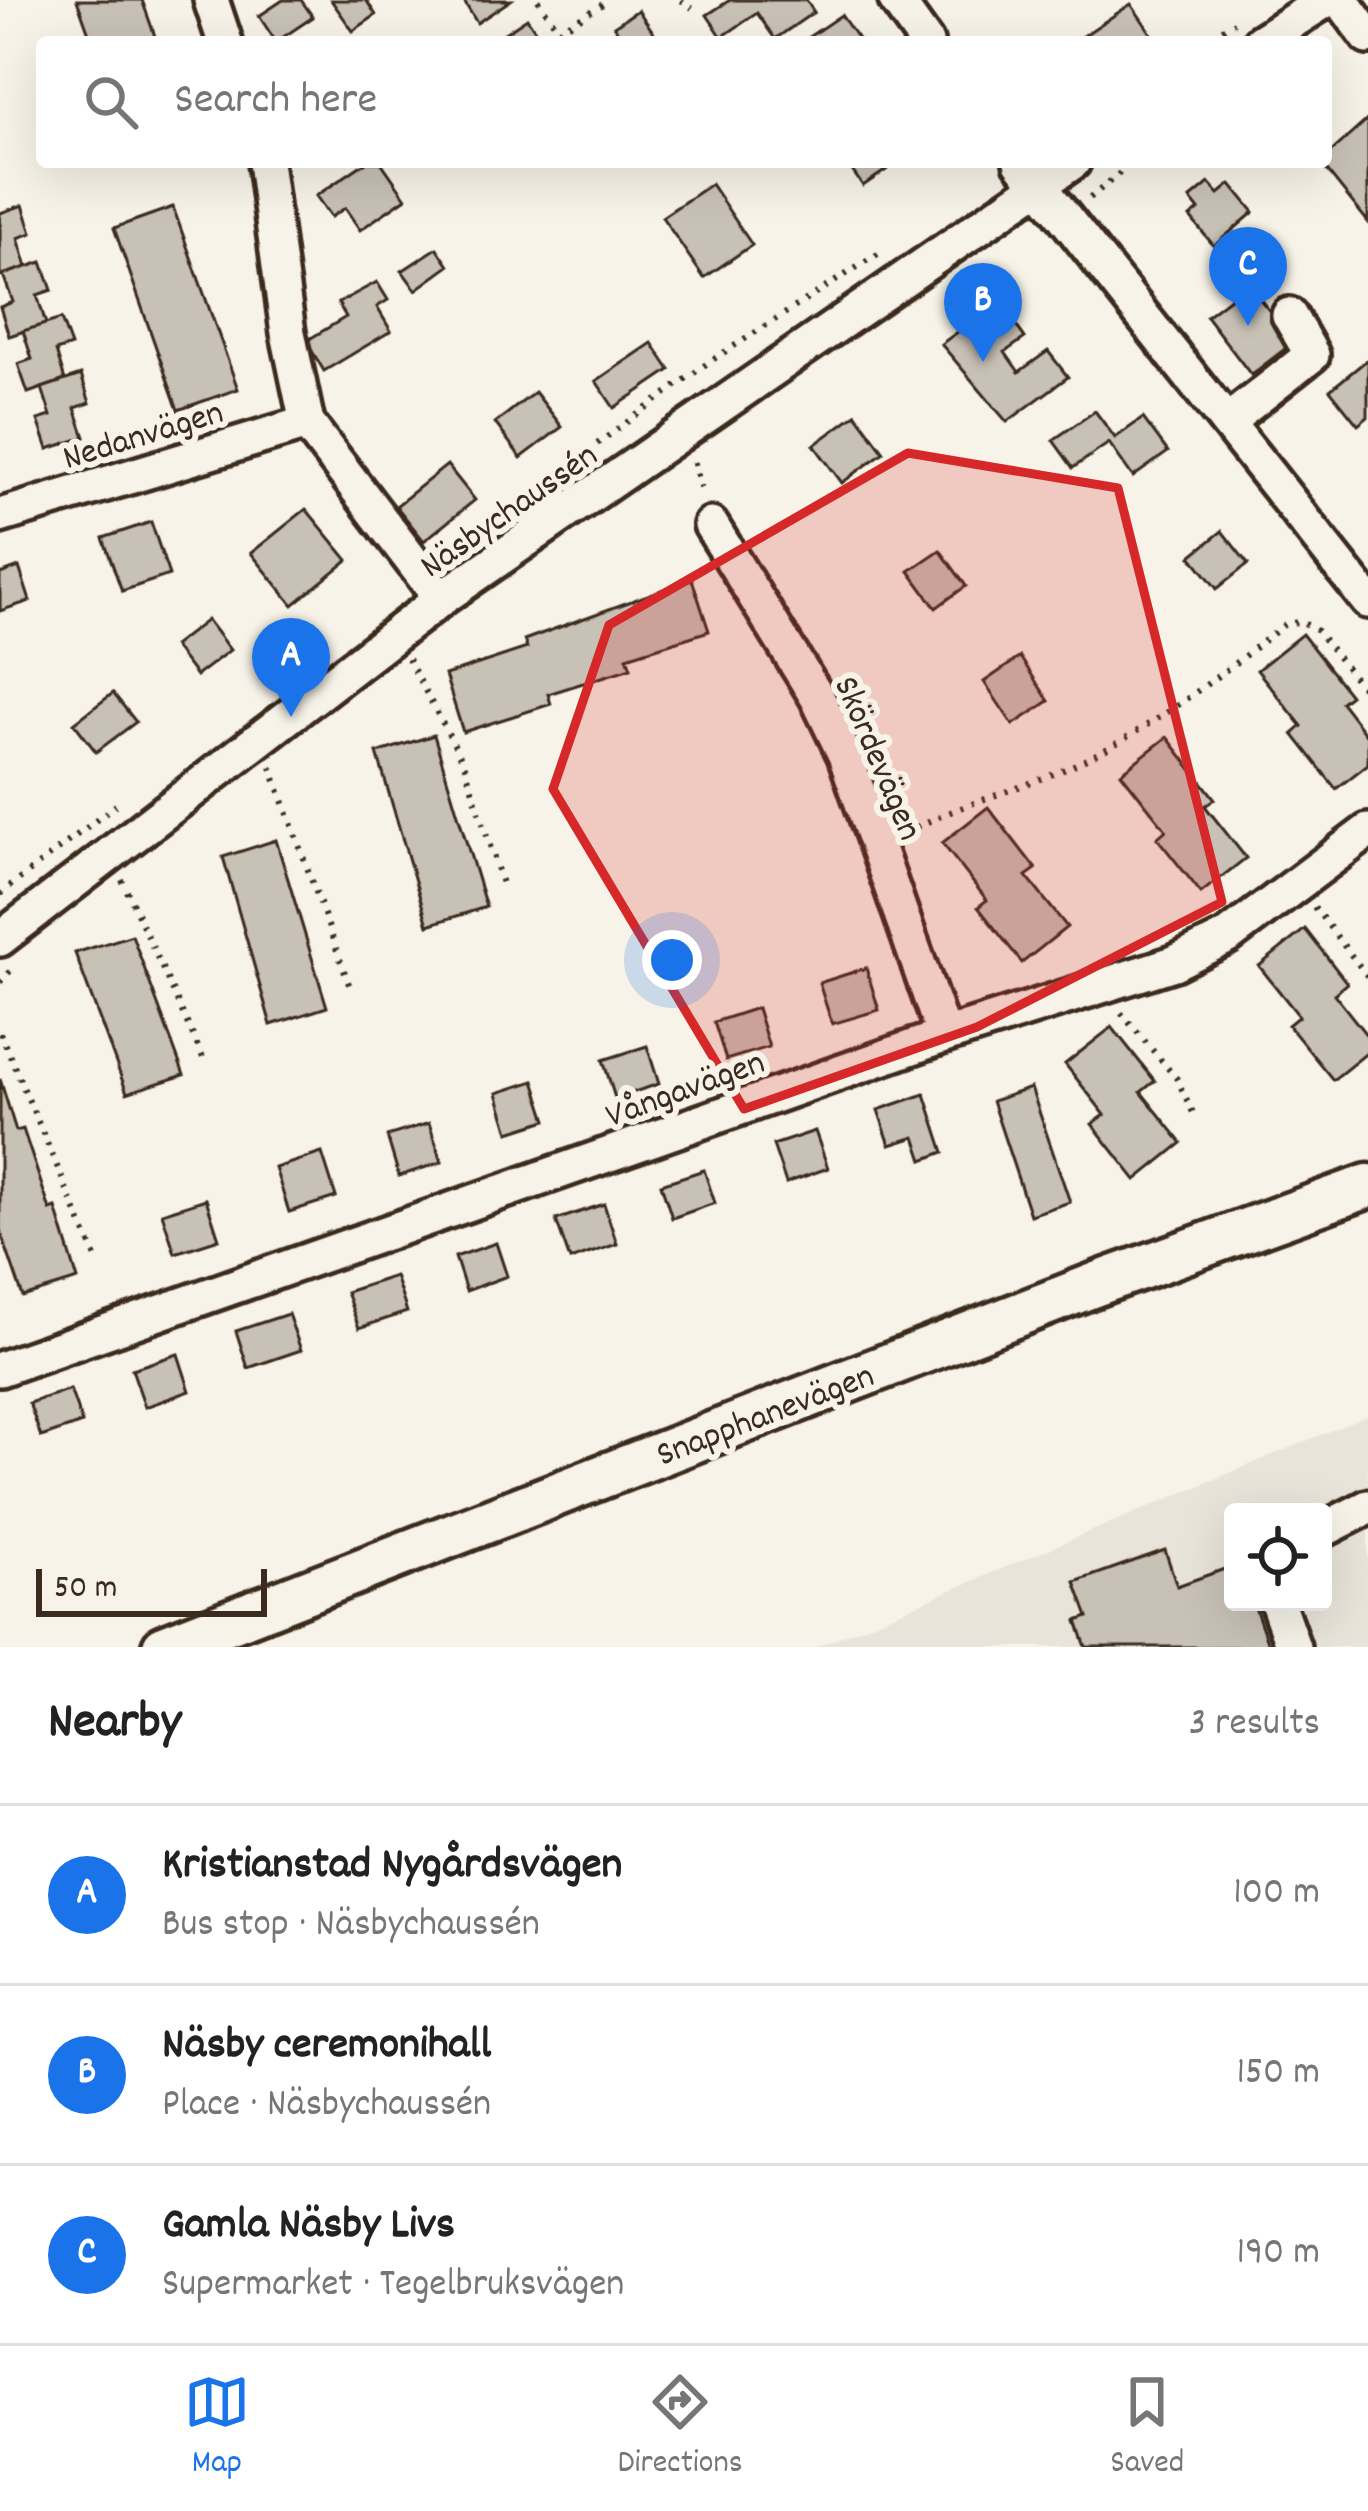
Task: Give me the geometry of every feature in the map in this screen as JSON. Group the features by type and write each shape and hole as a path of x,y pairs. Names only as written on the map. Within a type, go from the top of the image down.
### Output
{"main road":[{"name":"Snapphanevägen","path":"164,1647 1097,1284 1368,1186"}],"street":[{"path":"211,0 223,36"},
{"path":"896,0 922,36"},
{"path":"1269,36 1326,0"},
{"path":"1341,0 1368,37"},
{"path":"266,168 288,333 307,423 441,598"},
{"path":"1031,174 1368,601"},
{"name":"Näsbychaussén","path":"0,939 441,598 1031,174"},
{"path":"1227,422 1312,355 1289,315"},
{"name":"Nedanvägen","path":"2,510 307,423"},
{"name":"Skördevägen","path":"712,525 817,697 878,849 944,1036"},
{"name":"Vångavägen","path":"0,1369 944,1036 1174,963 1227,937 1368,831"},
{"path":"1332,1521 1368,1507"},
{"path":"1280,1611 1293,1647"}],"path":[{"path":"538,0 559,30 610,0"},
{"path":"682,0 692,8"},
{"path":"692,453 712,525"},
{"path":"878,849 952,807 1052,774 1142,731 1284,625 1301,621 1317,631 1368,695"},
{"path":"395,635 464,763 504,890"},
{"path":"261,740 350,987"},
{"path":"110,855 204,1060"},
{"path":"1297,885 1368,977"},
{"path":"1099,987 1177,1079 1195,1117"},
{"path":"0,1033 98,1260"}],"highlighted area":[{"path":"908,453 1118,488 1222,902 977,1027 744,1109 553,789 609,625"}],"shaded area":[{"path":"1368,1415 1368,1647 815,1647"}],"building":[{"path":"77,0 142,0 155,36 90,36"},
{"path":"283,0 301,0 313,17 285,36 272,36 259,16"},
{"path":"331,0 366,0 376,15 353,31"},
{"path":"463,0 511,0 477,23"},
{"path":"730,0 806,0 814,12 779,36 773,36 757,13 721,36 707,15"},
{"path":"1131,4 1153,36 1083,36"},
{"path":"638,10 656,36 621,36 614,26"},
{"path":"841,15 856,36 810,36"},
{"path":"527,18 539,36 500,36"},
{"path":"1368,119 1368,222 1325,168 1332,168 1332,151"},
{"path":"357,168 385,168 406,198 360,230 345,208 331,217 316,196"},
{"path":"850,168 889,168 863,186"},
{"path":"1209,183 1219,194 1231,184 1254,212 1214,246 1190,217 1199,210 1190,199"},
{"path":"711,184 752,245 704,278 662,217"},
{"path":"23,205 32,233 18,238 27,267 0,276 0,213"},
{"path":"173,207 238,389 178,410 114,228"},
{"path":"437,248 449,266 416,290 402,271"},
{"path":"42,262 52,290 37,295 46,324 9,336 0,307 13,302 3,275"},
{"path":"377,282 388,300 377,307 391,331 324,371 306,341 346,317 338,303"},
{"path":"1248,284 1294,342 1251,375 1206,316"},
{"path":"999,302 1025,338 1005,352 1019,372 1048,351 1068,377 1007,422 941,344"},
{"path":"61,319 71,346 56,351 65,380 28,393 18,364 32,359 23,331"},
{"path":"652,343 670,370 614,408 596,381"},
{"path":"1368,359 1368,417 1358,425 1330,390"},
{"path":"81,375 90,403 75,408 85,437 48,449 38,420 51,416 42,388"},
{"path":"535,392 562,427 521,458 495,423"},
{"path":"1095,411 1115,438 1143,418 1168,452 1133,477 1109,443 1073,468 1053,440"},
{"path":"856,414 884,452 842,483 814,445"},
{"path":"447,465 475,500 424,541 396,506"},
{"path":"306,509 348,560 293,605 251,553"},
{"path":"151,522 169,575 122,591 103,538"},
{"path":"1222,531 1248,564 1217,589 1191,556"},
{"path":"940,550 966,586 936,608 909,571"},
{"path":"19,567 30,601 0,611 0,574"},
{"path":"692,579 709,631 627,657 631,668 548,694 551,704 463,732 445,675 527,648 524,640"},
{"path":"207,620 230,650 196,676 173,646"},
{"path":"1302,634 1350,695 1341,702 1368,737 1368,764 1336,789 1293,734 1302,726 1257,670"},
{"path":"1020,657 1049,701 1013,725 984,682"},
{"path":"113,693 136,722 96,752 74,723"},
{"path":"434,735 486,907 428,925 377,753"},
{"path":"1167,737 1215,799 1205,806 1246,858 1201,893 1157,838 1166,830 1121,773"},
{"path":"988,807 1036,869 1026,876 1067,927 1022,963 978,907 987,900 942,843"},
{"path":"276,840 327,1007 271,1025 223,857"},
{"path":"1305,929 1347,983 1334,994 1368,1037 1368,1052 1333,1080 1288,1025 1299,1016 1259,966"},
{"path":"132,935 184,1075 127,1093 75,953"},
{"path":"866,968 879,1010 832,1024 819,983"},
{"path":"757,1008 769,1047 726,1060 714,1022"},
{"path":"1112,1027 1155,1081 1141,1092 1182,1143 1136,1180 1092,1124 1105,1115 1065,1064"},
{"path":"647,1046 659,1084 615,1098 603,1060"},
{"path":"0,1079 16,1131 23,1129 50,1210 56,1208 78,1280 23,1297 0,1230"},
{"path":"534,1081 547,1120 509,1132 497,1093"},
{"path":"1031,1088 1070,1202 1030,1215 992,1101"},
{"path":"925,1094 944,1152 923,1160 915,1137 890,1145 878,1110"},
{"path":"429,1123 442,1162 399,1176 387,1136"},
{"path":"815,1131 828,1168 786,1183 773,1145"},
{"path":"322,1153 336,1197 289,1212 275,1168"},
{"path":"704,1170 715,1203 672,1218 661,1184"},
{"path":"206,1199 219,1239 175,1253 162,1213"},
{"path":"604,1204 617,1244 570,1260 556,1220"},
{"path":"496,1243 507,1276 466,1291 455,1257"},
{"path":"395,1276 407,1312 359,1328 346,1292"},
{"path":"288,1314 301,1350 248,1368 236,1331"},
{"path":"178,1354 190,1391 145,1407 132,1369"},
{"path":"70,1389 82,1423 41,1437 29,1403"},
{"path":"1165,1550 1177,1586 1224,1569 1224,1611 1256,1611 1269,1647 1086,1647 1077,1621 1088,1617 1075,1582"}],"place":[{"name":"Gamla Näsby Livs","path":"1248,326"},
{"name":"Näsby ceremonihall","path":"983,362"},
{"name":"Kristianstad Nygårdsvägen","path":"291,717"}]}
